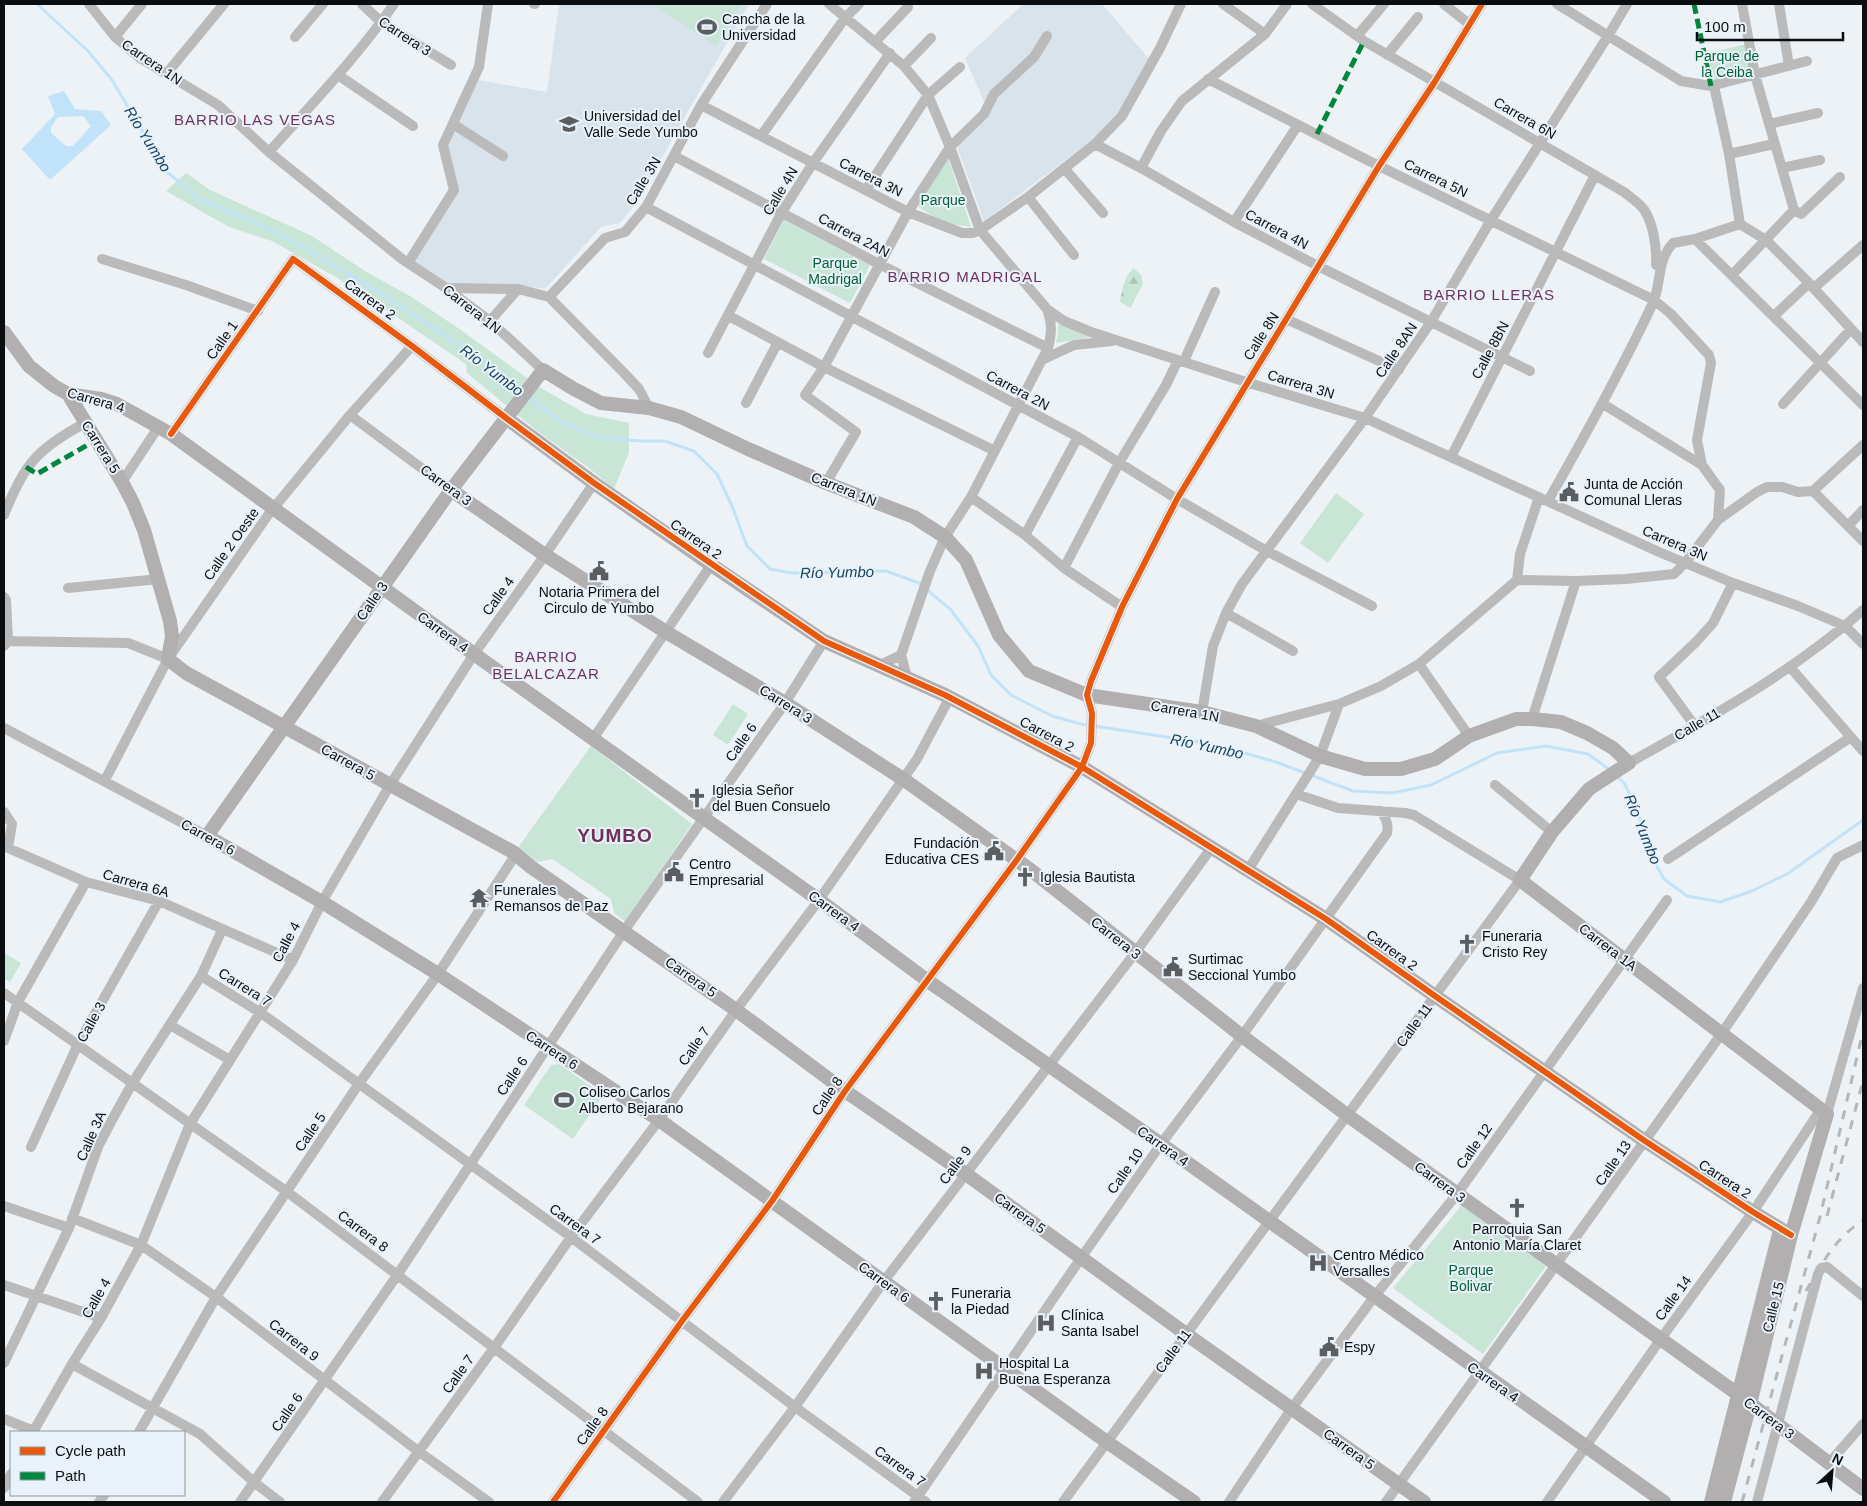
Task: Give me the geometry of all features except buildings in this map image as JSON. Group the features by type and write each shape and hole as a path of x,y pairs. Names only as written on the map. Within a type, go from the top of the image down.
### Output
{"street":[{"name":"Carrera 1N","path":"89,4 115,37 140,58 218,105 269,152 408,263 446,288 490,321 541,372 601,403 649,408 681,416 748,449 826,483 914,517 945,537 966,560 999,635 1029,671 1088,695 1202,712 1256,726 1318,759 1365,769 1401,769 1435,758 1469,736 1516,719 1561,722 1587,733 1613,748 1628,764"},
{"path":"115,37 142,4"},
{"path":"167,73 224,4"},
{"path":"295,37 322,4"},
{"name":"Carrera 3","path":"362,4 381,22 452,65"},
{"path":"269,152 338,75 394,4"},
{"path":"408,263 454,190 443,146 479,67 488,4"},
{"name":"Calle 3N","path":"548,297 605,238 625,232 646,207 701,105 767,4"},
{"path":"829,4 890,53 904,66 928,95 950,147 980,230 1028,196 1095,144 1122,116 1139,88 1181,4"},
{"path":"761,136 845,18 859,4"},
{"path":"1223,4 1265,34"},
{"path":"1140,168 1161,131 1182,101 1265,34 1287,4"},
{"path":"1357,36 1384,4"},
{"path":"1444,4 1469,24"},
{"name":"Calle 8N","path":"1088,695 1091,680 1122,608 1177,499 1246,382 1379,166 1434,83 1482,4"},
{"path":"1558,4 1681,81 1714,86 1807,62"},
{"name":"Calle 8AN","path":"1202,712 1213,646 1226,613 1242,584 1265,550 1365,418 1431,322 1491,220 1627,4"},
{"path":"1742,4 1755,75 1794,210 1801,214 1840,178"},
{"path":"1779,4 1789,66"},
{"name":"Carrera 6N","path":"1317,5 1357,36 1387,55 1624,192 1642,206 1653,231 1657,255 1654,300"},
{"path":"875,42 908,7"},
{"path":"1387,55 1418,17"},
{"path":"826,483 856,432 805,395 824,368 908,212 950,147 984,114 994,94 1034,57 1047,36"},
{"path":"904,66 931,38"},
{"name":"Calle 4N","path":"708,353 782,212 813,163 890,53"},
{"path":"866,190 928,95 960,67"},
{"path":"338,75 413,126"},
{"name":"Carrera 5N","path":"1208,79 1379,166 1654,300 1671,314 1709,354 1711,363 1697,440 1702,465"},
{"path":"1714,86 1729,154 1740,224"},
{"name":"Carrera 3N","path":"701,105 908,212 962,234 980,230 1047,309 1064,321 1246,382 1365,418 1685,563 1845,626 1863,644"},
{"path":"1769,124 1818,113"},
{"path":"453,124 503,156"},
{"path":"1234,222 1298,125"},
{"name":"Carrera 4N","path":"1095,144 1234,222 1318,266 1530,371"},
{"path":"1729,154 1774,144"},
{"name":"Carrera 2AN","path":"674,156 880,264 1048,348"},
{"path":"1782,168 1820,160"},
{"path":"1064,168 1103,213"},
{"name":"Calle 8BN","path":"1450,457 1557,253 1595,175"},
{"path":"1028,196 1074,255"},
{"name":"Carrera 2N","path":"646,207 1078,437 1177,499 1265,550 1372,606"},
{"path":"1732,275 1794,210"},
{"path":"1517,580 1520,554 1543,499 1604,404 1654,300 1663,256 1673,243 1690,240 1740,224 1766,240 1863,342"},
{"path":"1690,240 1732,275 1863,404"},
{"path":"1774,316 1863,245"},
{"path":"102,259 186,285 258,311"},
{"name":"Calle 1","path":"171,434 293,259"},
{"name":"Carrera 2","path":"293,259 594,483 824,641 907,677 1082,766 1326,919 1645,1141 1786,1232"},
{"path":"446,288 518,290 548,297 599,346 639,389 649,408"},
{"path":"490,321 518,290"},
{"path":"1064,568 1119,463 1181,360 1215,292"},
{"path":"907,677 901,655 930,571 945,537 971,497 1044,359 1052,335 1051,321 1047,309"},
{"path":"729,316 824,368 995,452"},
{"path":"1286,319 1399,370"},
{"path":"1783,404 1851,329"},
{"name":"Carrera 4","path":"4,332 29,366 42,378 68,394 117,404 171,434 593,740 819,900 928,981 1161,1144 1584,1447 1664,1502"},
{"path":"1044,359 1074,345 1118,340"},
{"path":"746,403 778,342"},
{"name":"Calle 2 Oeste","path":"105,780 168,660 272,509 350,415 412,346"},
{"name":"Calle 3","path":"208,836 451,490 541,372"},
{"name":"Carrera 5","path":"68,394 122,482 144,530 170,621 172,636 168,660 186,673 516,854 531,867 736,1010 1186,1334 1424,1502"},
{"path":"1604,404 1702,465 1720,490 1718,520"},
{"name":"Carrera 3","path":"350,415 451,490 545,555 666,632 785,703 903,779 1032,871 1242,1036 1347,1115 1739,1395 1863,1489"},
{"path":"4,514 18,480 26,467 39,453 57,439 85,423"},
{"path":"122,482 159,426"},
{"path":"1025,535 1078,437"},
{"path":"1256,726 1339,704 1381,686 1419,664 1517,580 1576,582 1674,574 1685,563 1718,520 1757,492 1767,488 1782,487 1798,492 1814,491 1863,445"},
{"name":"Calle 4","path":"34,1431 141,1244 190,1124 293,960 322,902 390,785 474,654 594,483"},
{"path":"1814,491 1863,541"},
{"path":"971,497 1025,535 1064,568 1122,608"},
{"path":"1848,526 1863,510"},
{"path":"593,740 711,565"},
{"path":"68,588 159,579"},
{"path":"1532,719 1576,582"},
{"path":"1695,726 1659,676 1696,642 1713,623 1733,583"},
{"path":"4,597 6,600 5,643 128,642 168,660"},
{"name":"Calle 11","path":"1063,1502 1520,880 1552,832 1590,789 1628,764 1695,726 1790,667 1845,626 1863,610"},
{"path":"1226,613 1293,651"},
{"name":"Calle 6","path":"240,1502 255,1483 398,1274 624,931 785,703 824,641"},
{"path":"880,665 901,655"},
{"path":"1419,664 1469,736"},
{"path":"1790,667 1863,751"},
{"name":"Calle 8","path":"553,1502 682,1321 772,1201 845,1090 1016,861 1082,766 1091,743 1092,713 1088,695"},
{"name":"Calle 7","path":"382,1502 494,1348 571,1237 659,1120 736,1010 819,900 928,741 950,698"},
{"path":"1248,870 1318,759 1339,704"},
{"name":"Carrera 6","path":"4,728 208,836 322,902 438,974 659,1120 1107,1442 1194,1502"},
{"path":"1668,860 1852,737"},
{"path":"1495,785 1552,832"},
{"name":"Carrera 1A","path":"1298,790 1338,808 1414,815 1520,880 1824,1112"},
{"name":"Calle 10","path":"920,1500 1005,1368 1080,1258 1387,833 1386,817 1381,811"},
{"path":"4,812 12,824 8,848 4,858"},
{"name":"Calle 13","path":"1386,1502 1722,1033 1811,902 1837,858 1863,845"},
{"name":"Calle 9","path":"723,1502 796,1407 884,1282 1135,953 1212,847"},
{"name":"Carrera 6A","path":"8,848 86,882 159,901 293,960"},
{"name":"Calle 5","path":"140,1431 216,1297 358,1084 438,974 516,854"},
{"path":"4,1041 18,1002 86,882"},
{"name":"Calle 12","path":"1229,1502 1292,1408 1374,1297 1457,1194 1667,900"},
{"name":"Calle 3","path":"31,1148 78,1044 159,901"},
{"name":"Calle 3A","path":"4,1363 71,1223 98,1148 133,1082 201,976 222,930"},
{"name":"Carrera 7","path":"201,976 261,1013 571,1237 920,1500"},
{"name":"Calle 15","path":"1711,1502 1739,1395 1786,1232 1863,988"},
{"name":"Carrera 8","path":"4,993 286,1191 698,1502"},
{"path":"170,1025 230,1060"},
{"name":"Calle 14","path":"1547,1502 1584,1447 1824,1112"},
{"name":"Carrera 9","path":"4,1206 71,1223 141,1244 216,1297 418,1451 489,1502"},
{"name":"Calle 15","path":"1724,1502 1750,1404 1786,1232"},
{"path":"1757,1502 1821,1268 1827,1268 1863,1296"},
{"path":"4,1285 100,1318"},
{"path":"72,1364 200,1434 255,1483 280,1502"},
{"path":"4,1419 31,1431"},
{"path":"1829,1463 1863,1424"},
{"path":"4,1488 10,1476"}],"shaded area":[{"name":"Universidad del Valle Sede Yumbo","path":"559,4 749,4 636,203 620,223 601,227 545,289 519,285 448,284 414,262 458,192 447,147 478,80 547,92"},
{"path":"1023,4 1102,4 1150,60 1119,113 1092,140 984,221 955,141 986,106 965,58"}],"green space":[{"name":"Cancha de la Universidad","path":"658,4 742,4 716,46 656,7"},
{"name":"Parque de la Ceiba","path":"1746,44 1752,73 1713,83 1706,54"},
{"name":"Parque","path":"948,158 971,227 943,223 916,205"},
{"path":"186,173 210,190 312,236 365,271 410,296 541,388 586,414 629,423 629,452 614,489 589,468 537,431 467,373 466,364 391,313 334,276 272,241 229,227 166,191"},
{"name":"Parque Madrigal","path":"784,220 870,265 850,303 764,259"},
{"path":"1134,268 1141,275 1143,284 1130,308 1120,302 1126,279"},
{"path":"1058,324 1090,337 1056,343"},
{"path":"1336,493 1364,514 1328,563 1300,543"},
{"path":"733,704 748,714 728,745 713,735"},
{"path":"591,746 692,824 625,921 614,913 611,899 552,859 538,862 517,849"},
{"path":"4,953 21,963 10,982 4,979"},
{"name":"Coliseo Carlos Alberto Bejarano","path":"559,1064 603,1095 573,1139 524,1105 551,1065"},
{"name":"Parque Bolivar","path":"1462,1205 1546,1266 1483,1354 1393,1288"}],"water":[{"path":"64,91 75,109 101,111 111,125 50,180 22,149 55,114 48,96","holes":["83,116 91,126 73,146 66,146 51,133 51,127 58,117"]}],"waterway":[{"name":"Río Yumbo","path":"37,4 88,51 112,80 166,171 200,200 248,219 294,242 367,285 469,351 522,392"},
{"name":"Río Yumbo","path":"527,396 558,420 595,437 665,441 694,451 717,474 732,506 747,546 770,569 792,573 886,571 919,583 951,610 978,646 991,675 1011,695 1052,716 1081,724 1212,744 1276,762 1353,791 1392,793 1431,785 1497,753 1546,746 1588,754 1610,770"},
{"name":"Río Yumbo","path":"1617,776 1624,783 1637,808 1649,852 1664,879 1687,896 1720,902 1752,891 1787,874 1863,820"}],"railway":[{"path":"1742,1502 1820,1217 1863,1031"},
{"path":"1827,1216 1863,1081"},
{"path":"1806,1291 1837,1242 1863,1221"}],"marked path":[{"path":"1694,4 1711,86"},
{"path":"1317,134 1364,41"},
{"path":"26,467 37,474 96,440"}],"cycle path":[{"path":"553,1502 682,1321 772,1201 845,1091 1016,861 1082,767 1091,743 1092,713 1087,695 1091,681 1122,607 1177,499 1379,166 1434,83 1482,4"},
{"path":"171,434 293,259 594,483 824,641 945,695 1082,767 1326,919 1645,1141 1791,1235"}],"place":[{"name":"Cancha de la Universidad","path":"707,27"},
{"name":"Universidad del Valle Sede Yumbo","path":"569,124"},
{"name":"Junta de Acción Comunal Lleras","path":"1569,492"},
{"name":"Notaria Primera del Circulo de Yumbo","path":"599,571"},
{"name":"Iglesia Señor del Buen Consuelo","path":"697,798"},
{"name":"Fundación Educativa CES","path":"994,851"},
{"name":"Centro Empresarial","path":"674,872"},
{"name":"Iglesia Bautista","path":"1025,877"},
{"name":"Funerales Remansos de Paz","path":"479,898"},
{"name":"Funeraria Cristo Rey","path":"1467,944"},
{"name":"Surtimac Seccional Yumbo","path":"1173,967"},
{"name":"Coliseo Carlos Alberto Bejarano","path":"564,1100"},
{"name":"Parroquia San Antonio María Claret","path":"1517,1208"},
{"name":"Centro Médico Versalles","path":"1318,1263"},
{"name":"Funeraria la Piedad","path":"936,1301"},
{"name":"Clínica Santa Isabel","path":"1046,1323"},
{"name":"Espy","path":"1329,1347"},
{"name":"Hospital La Buena Esperanza","path":"984,1371"}],"district":[{"name":"BARRIO LAS VEGAS","path":"255,119"},
{"name":"BARRIO MADRIGAL","path":"965,276"},
{"name":"BARRIO LLERAS","path":"1489,294"},
{"name":"BARRIO BELALCAZAR","path":"546,664"},
{"name":"YUMBO","path":"615,835"}]}
